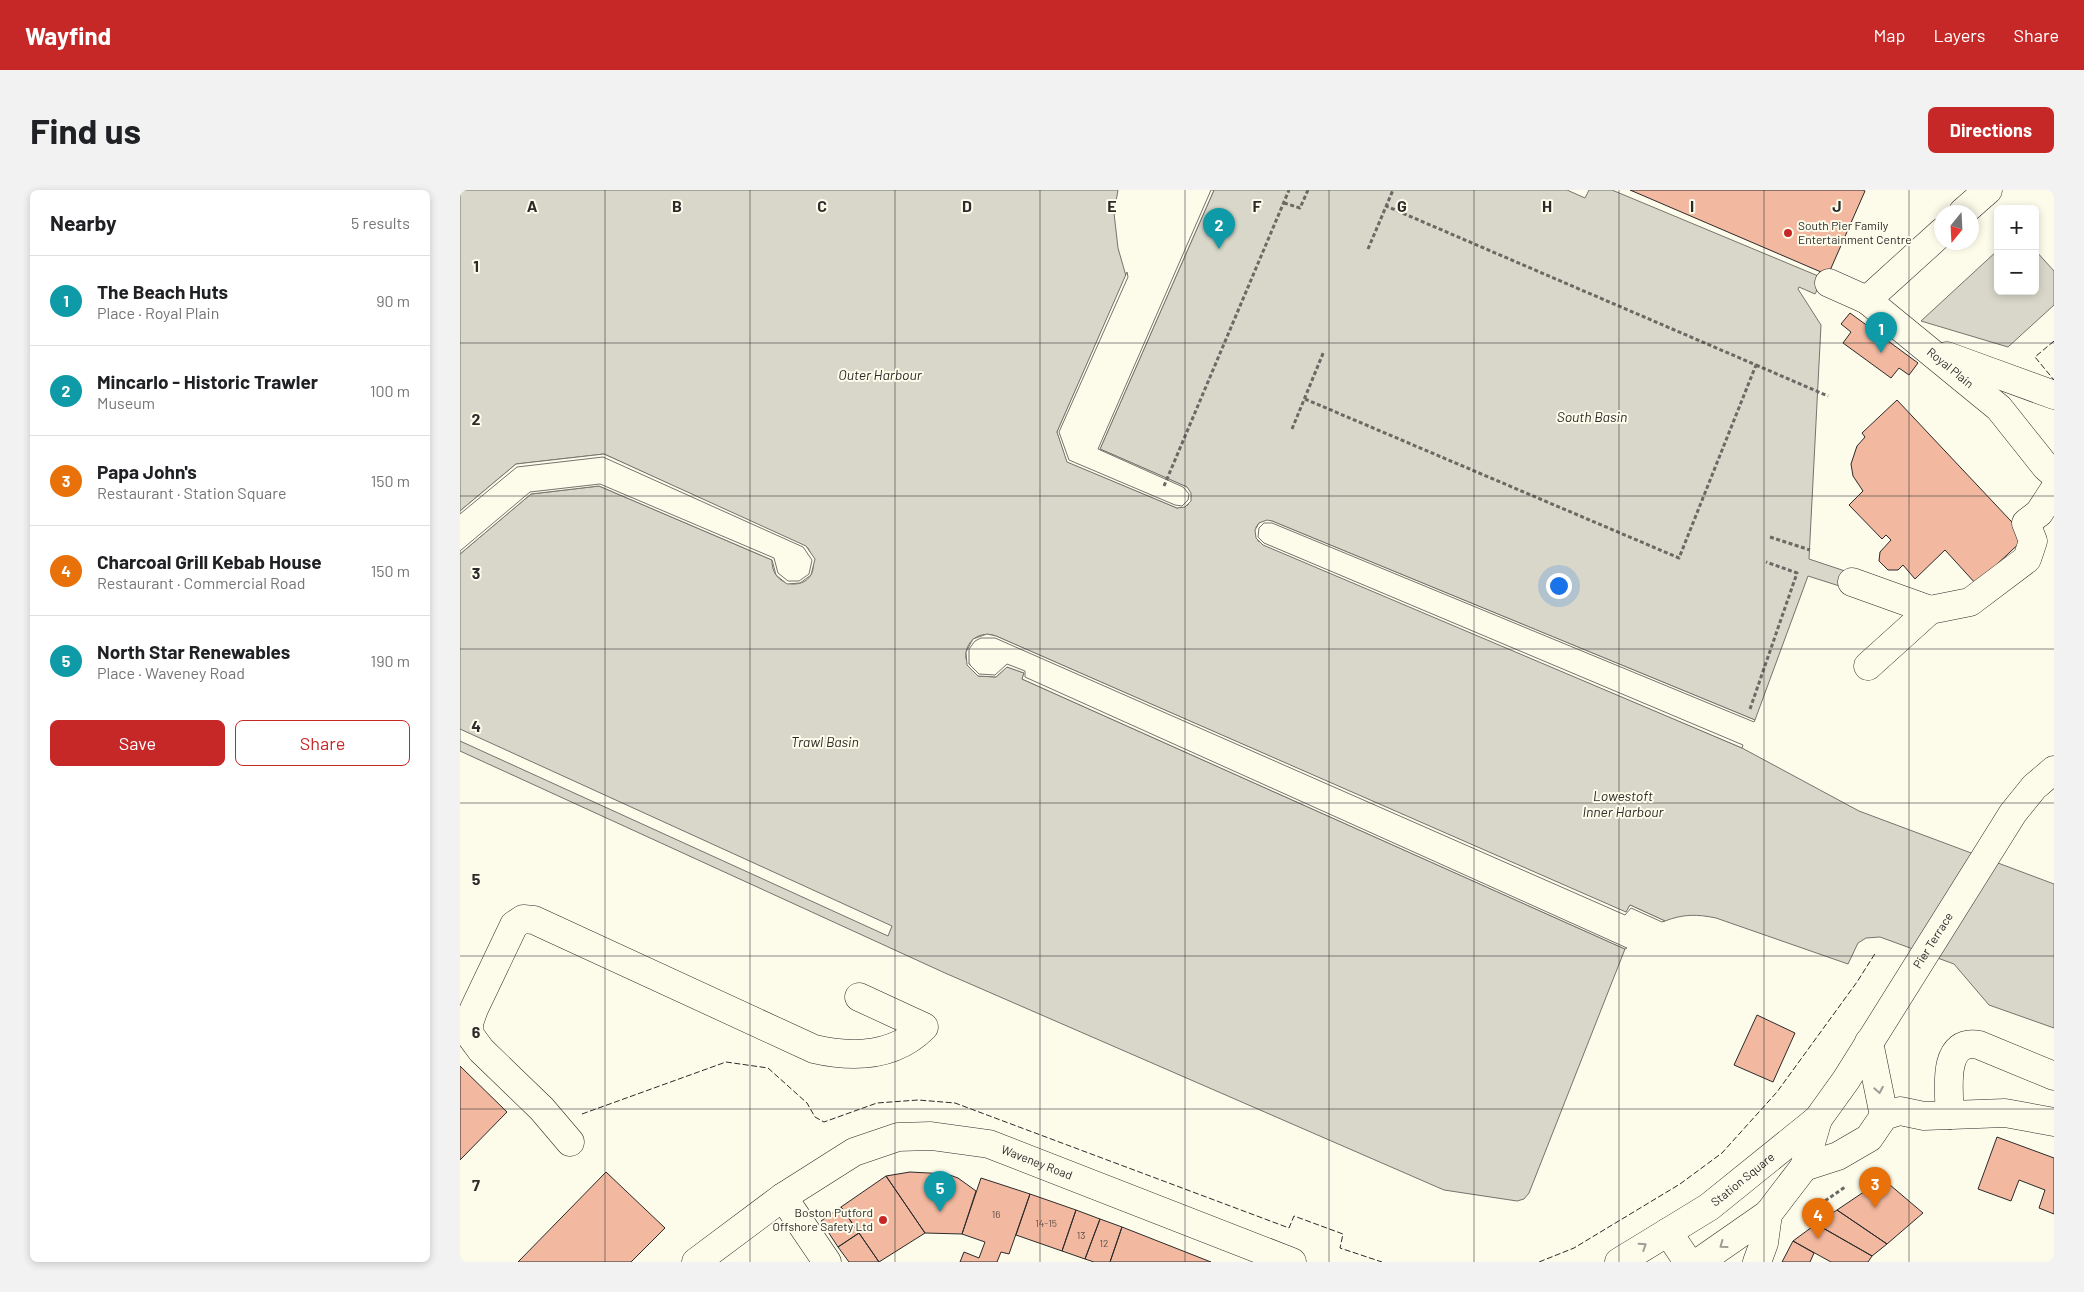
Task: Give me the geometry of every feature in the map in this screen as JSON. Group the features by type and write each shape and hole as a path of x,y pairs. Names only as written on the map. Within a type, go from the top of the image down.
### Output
{"main road":[{"path":"1971,205 1988,190"},
{"path":"1867,300 1934,239"},
{"name":"Royal Plain","path":"1829,283 1867,300 1999,408 2046,468 2054,474"},
{"path":"1929,350 2054,395"},
{"path":"1868,666 1930,610 1970,602 2027,559 2033,541 2026,523 2039,513 2054,490"},
{"path":"1852,582 1930,610"},
{"name":"Pier Terrace","path":"1818,1118 1846,1080 1896,997 2013,813 2034,787 2054,770"},
{"path":"570,1142 542,1109 482,1050 470,1035 469,1023 474,1009 514,925 523,919 534,920 814,1049 832,1053 861,1054 881,1051 900,1045 924,1027 859,997"},
{"path":"1870,1042 1884,1116"},
{"path":"1950,1115 1950,1063 1954,1054 1962,1046 1970,1043 1979,1045 2054,1076"},
{"path":"1804,1167 1838,1156 1869,1138 1884,1116 1900,1112 1924,1116 2005,1113 2054,1121"},
{"path":"1699,1262 1768,1214 1804,1167 1818,1118"},
{"name":"Station Square","path":"1619,1262 1709,1207 1818,1118"},
{"name":"Waveney Road","path":"696,1262 783,1197 854,1152 898,1137 932,1136 989,1144 1292,1262"},
{"path":"783,1197 827,1262"},
{"path":"1757,1262 1764,1242 1768,1214"},
{"path":"1668,1232 1688,1262"}],"path":[{"path":"1164,486 1184,434 1289,190"},
{"path":"1284,203 1300,208 1308,190"},
{"path":"1368,249 1393,190"},
{"path":"1386,206 1828,396"},
{"path":"1292,430 1324,351"},
{"path":"1305,399 1679,558 1756,365"},
{"path":"1770,537 1810,550"},
{"path":"1750,709 1797,574 1766,562"}],"water":[{"path":"460,190 1118,190 1114,213 1118,248 1126,276 1057,432 1068,462 1177,508 1188,505 1191,496 1187,487 1100,449 1214,190 1567,190 1585,198 1589,190 1612,190 1823,278 1815,294 1799,287 1798,289 1821,325 1809,559 1854,574 1849,589 1808,576 1755,720 1272,521 1259,523 1256,527 1258,541 1742,748 1859,811 2054,884 2054,1028 1989,1005 1954,964 1880,937 1866,938 1858,943 1848,964 1716,918 1690,915 1665,921 1630,905 1626,913 996,636 984,635 974,638 968,647 966,659 978,676 996,677 1007,667 1024,673 1022,679 1625,949 1529,1193 1524,1199 1517,1201 1444,1190 945,973 460,751 460,554 531,494 599,486 772,560 774,572 780,580 789,584 798,584 806,580 812,573 813,562 808,548 604,454 516,464 460,511"},
{"path":"1994,254 1994,295 2039,295 2039,254 2054,271 2054,305 2008,347 1921,321"}],"pier":[{"path":"1211,190 1214,190 1100,449 1187,487 1191,493 1191,501 1185,507 1177,508 1067,462 1057,432 1127,272 1128,277 1059,432 1069,460 1175,505 1182,506 1188,500 1189,494 1183,487 1098,449"},
{"path":"604,454 806,546 815,559 811,575 800,583 787,584 776,575 772,560 599,486 531,494 460,554 460,551 530,492 600,484 774,558 778,573 788,581 799,581 809,574 812,560 803,547 603,457 517,467 460,514 460,511 516,464"},
{"path":"1267,520 1755,720 1754,722 1272,523 1264,523 1259,528 1258,537 1264,543 1743,745 1742,748 1263,545 1256,538 1255,530 1259,523"},
{"path":"987,634 996,636 1626,912 1630,905 1665,921 1662,922 1631,908 1625,915 995,638 981,638 975,641 969,649 969,664 979,674 995,675 1007,664 1025,671 1025,677 1627,948 1625,949 1022,679 1024,673 1007,667 996,677 978,676 967,665 966,652 973,639"},
{"path":"460,729 892,926 888,936 460,741"}],"building":[{"name":"South Pier Family Entertainment Centre","path":"1630,190 1863,190 1865,191 1828,275"},
{"path":"1850,313 1918,363 1909,375 1899,368 1891,378 1843,343 1851,332 1841,324"},
{"path":"1897,400 2026,537 1976,584 1945,550 1915,579 1903,565 1898,570 1888,570 1879,561 1880,552 1891,540 1886,535 1882,539 1849,505 1863,491 1853,476 1851,464 1857,446 1865,437 1862,433"},
{"path":"1757,1015 1795,1033 1773,1082 1734,1065"},
{"path":"460,1066 507,1112 460,1160"},
{"path":"1997,1137 2054,1158 2054,1214 2039,1208 2045,1190 2019,1180 2011,1201 1978,1189"},
{"path":"606,1172 665,1228 631,1262 518,1262"},
{"path":"910,1172 947,1174 958,1178 976,1191 962,1234 925,1233 886,1176"},
{"name":"Boston Putford Offshore Safety Ltd","path":"886,1176 925,1233 879,1262 841,1207"},
{"path":"981,1178 1030,1194 1009,1254 1001,1252 997,1262 960,1262 964,1252 979,1258 985,1242 962,1234"},
{"path":"1883,1179 1923,1213 1887,1244 1837,1210"},
{"path":"1030,1194 1076,1210 1062,1251 1016,1235"},
{"path":"841,1207 859,1233 838,1247 821,1221"},
{"path":"1076,1210 1100,1219 1085,1259 1062,1251"},
{"path":"1837,1210 1887,1244 1872,1256 1816,1224"},
{"path":"1100,1219 1122,1227 1110,1262 1094,1262 1085,1259"},
{"path":"1816,1224 1872,1256 1868,1262 1831,1262 1793,1241"},
{"path":"1122,1227 1211,1262 1110,1262"},
{"path":"859,1233 879,1262 849,1262 838,1247"},
{"path":"1793,1241 1814,1253 1810,1262 1782,1262"}],"fence":[{"path":"2054,341 2035,357 2054,380"},
{"path":"1539,1262 1574,1248 1680,1184 1722,1153 1777,1092 1857,982 1876,952"},
{"path":"582,1114 726,1062 768,1068 807,1103 815,1117 824,1122 877,1103 918,1100 955,1103 1289,1228 1294,1216 1343,1234 1340,1248 1382,1262"}],"place":[{"name":"South Pier Family Entertainment Centre","path":"1788,233"},
{"name":"Mincarlo - Historic Trawler","path":"1219,249"},
{"name":"The Beach Huts","path":"1881,353"},
{"name":"Papa John's","path":"1875,1208"},
{"name":"North Star Renewables","path":"940,1212"},
{"name":"Boston Putford Offshore Safety Ltd","path":"883,1220"},
{"name":"Charcoal Grill Kebab House","path":"1818,1239"}],"water label":[{"name":"Outer Harbour","path":"880,375"},
{"name":"South Basin","path":"1592,417"},
{"name":"Trawl Basin","path":"825,742"},
{"name":"Lowestoft Inner Harbour","path":"1623,804"}]}
